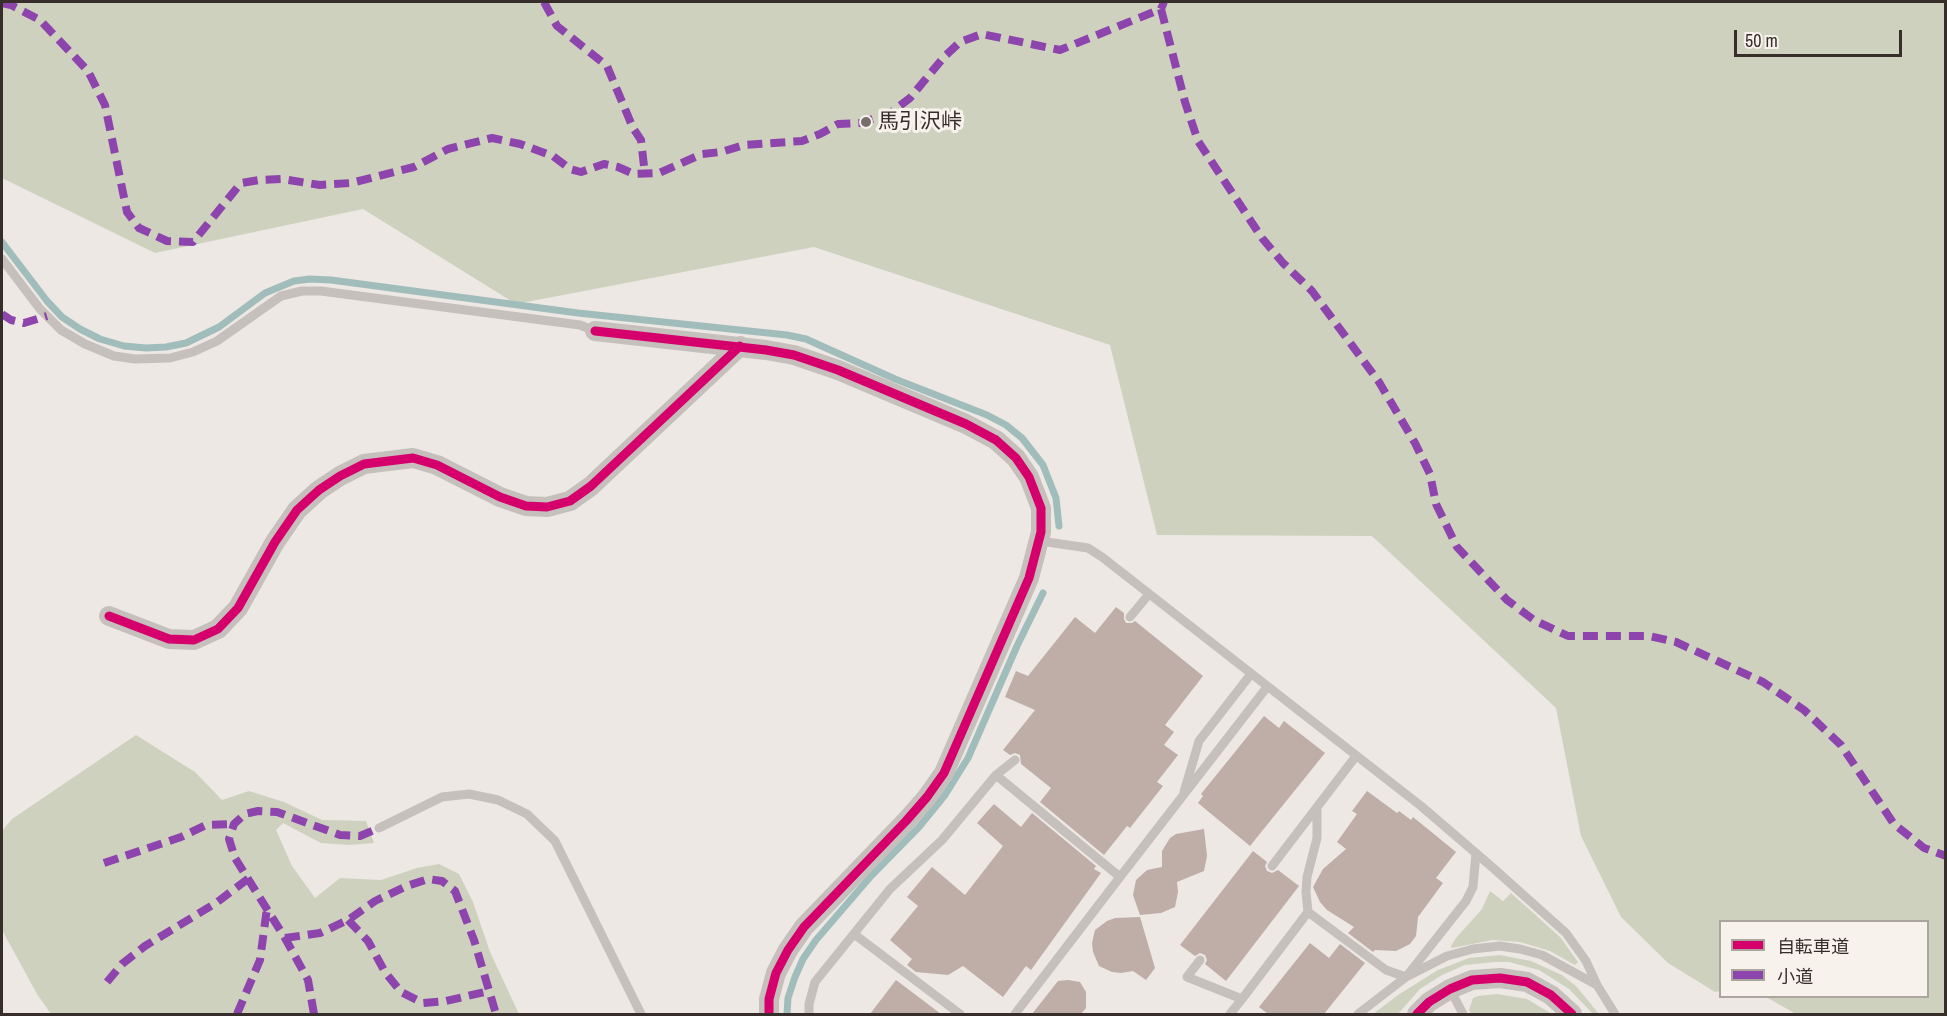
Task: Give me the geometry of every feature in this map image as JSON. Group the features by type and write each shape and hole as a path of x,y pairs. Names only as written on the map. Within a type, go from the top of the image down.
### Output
{"street":[{"path":"595,332 740,346 794,355 838,370 966,424 996,440 1016,458 1029,477 1041,507 1040,541 1029,578 944,773 906,821 804,927 776,973 769,999 769,1014"},
{"path":"109,616 169,639 194,640 218,628 238,608 275,542 297,510 339,476 364,464 413,458 437,465 500,497 526,506 547,507 570,501 591,486 740,346"},
{"path":"1417,1014 1429,1002 1450,989 1473,980 1500,978 1527,982 1551,995 1572,1014"}],"lane":[{"path":"2,259 40,309 61,330 85,344 114,356 135,359 170,358 193,352 216,341 281,296 302,291 321,291 580,325 595,332"},
{"path":"1040,541 1088,548 1102,557 1476,853 1566,933 1586,962 1615,1014"},
{"path":"1130,617 1149,594"},
{"path":"1182,797 1199,741 1251,674"},
{"path":"1015,1014 1267,687"},
{"path":"1272,866 1356,756"},
{"path":"809,1014 809,1004 815,982 890,889 942,840 996,776 1015,759"},
{"path":"996,776 1120,877"},
{"path":"379,828 442,797 469,794 498,800 527,814 555,841 641,1014"},
{"path":"1230,1014 1308,912 1307,877 1317,838 1317,808"},
{"path":"1406,977 1466,901 1473,887 1476,853"},
{"path":"1308,912 1386,970 1406,977"},
{"path":"854,934 960,1014"},
{"path":"1358,1014 1406,977 1448,956 1473,949 1500,946 1520,948 1542,955 1597,985"},
{"path":"1200,960 1187,977 1242,999"},
{"path":"1450,989 1463,1014"}],"green space":[{"path":"2,2 1945,2 1945,1014 1796,1014 1768,998 1929,998 1929,920 1719,920 1719,991 1715,992 1668,963 1621,917 1581,836 1556,708 1372,536 1157,535 1110,345 814,247 516,304 363,209 155,253 2,178"},
{"path":"136,735 195,772 222,800 249,791 284,802 322,820 366,821 374,843 349,845 321,843 283,823 276,830 292,866 315,898 340,878 381,880 417,868 439,864 459,874 473,902 490,952 519,1014 51,1014 37,994 2,930 2,831 12,819"},
{"path":"1490,891 1503,901 1511,893 1560,937 1578,962 1575,965 1550,951 1520,942 1493,940 1452,948 1456,938 1482,909"},
{"path":"1500,955 1531,961 1562,975 1576,986 1599,1014 1593,1014 1569,989 1539,970 1509,962 1495,962 1465,965 1442,975 1420,989 1398,1014 1373,1014 1438,970 1469,958"},
{"path":"1497,994 1527,999 1552,1014 1471,1014 1469,1010 1473,998"}],"building":[{"path":"1116,607 1124,613 1126,623 1135,621 1203,676 1165,725 1174,732 1164,745 1178,755 1157,782 1163,786 1130,828 1127,826 1104,855 1040,802 1051,788 1021,764 1020,755 1015,753 1010,755 1003,750 1035,710 1005,697 1016,671 1028,676 1075,617 1095,633"},
{"path":"1264,716 1279,728 1284,721 1325,753 1250,846 1198,803 1203,796 1201,794"},
{"path":"1367,791 1397,813 1399,811 1411,820 1413,817 1456,852 1436,878 1443,883 1418,917 1416,936 1410,944 1396,951 1375,950 1373,952 1348,933 1354,927 1327,910 1320,902 1313,887 1323,869 1346,849 1337,842 1357,814 1352,811"},
{"path":"994,804 1021,827 1032,813 1096,866 1094,869 1101,873 1031,970 1026,966 1003,997 963,966 948,975 916,972 907,965 912,959 890,940 918,906 907,897 932,867 965,895 1003,846 977,823"},
{"path":"1204,829 1207,856 1204,871 1177,882 1175,907 1161,913 1140,915 1133,895 1136,880 1147,870 1162,867 1162,851 1170,838 1176,834"},
{"path":"1253,851 1267,862 1265,866 1267,871 1272,873 1278,870 1299,886 1226,981 1205,964 1207,960 1205,955 1200,953 1195,956 1180,945"},
{"path":"1140,917 1155,968 1146,980 1133,971 1112,972 1099,966 1092,943 1095,930 1115,918"},
{"path":"1310,943 1329,958 1340,944 1365,963 1324,1014 1268,1014 1259,1007"},
{"path":"896,980 941,1014 870,1014"},
{"path":"1058,981 1080,982 1086,992 1086,1008 1081,1014 1032,1014"}],"waterway":[{"path":"2,242 62,317 100,339 124,346 146,348 186,343 219,327 265,293 294,281 310,279 806,339 1006,425 1022,438 1043,465 1056,498 1059,526"},
{"path":"787,1014 788,998 795,977 803,959 816,940 871,876 919,827 945,795 968,758 1043,593"}],"marked path":[{"path":"544,2 557,26 607,66 633,128 641,140 644,166 649,173"},
{"path":"2,3 11,5 40,20 88,71 105,105 127,212 139,228 167,241 193,242 241,183 282,179 320,185 351,183 414,167 448,149 492,138 520,144 553,156 570,169 581,172 604,164 634,174 659,173 702,154 721,152 744,145 802,141 838,124 860,123 889,114 910,98 944,57 960,42 982,34 1060,50 1161,9 1164,2"},
{"path":"1161,9 1185,102 1198,141 1262,238 1283,263 1312,291 1379,382 1415,443 1430,474 1436,504 1457,547 1507,600 1534,620 1568,636 1649,636 1676,642 1763,682 1804,710 1841,745 1894,824 1924,848 1946,856"},
{"path":"2,314 11,320 24,323 47,316"},
{"path":"314,1014 308,980 285,938 235,858 229,839 234,824 245,814 258,811 277,812 340,835 360,836 379,828"},
{"path":"104,863 181,837 206,825 234,824"},
{"path":"107,982 122,964 145,946 216,903 249,878"},
{"path":"285,938 320,933 348,920 375,901 407,886 428,879 442,881 455,891 474,940 496,1014"},
{"path":"237,1014 260,960 267,908"},
{"path":"348,920 368,941 385,972 401,992 423,1003 446,1001 489,991"}],"cycle path":[{"path":"595,331 766,350 794,355 838,370 966,424 996,440 1016,458 1029,477 1041,508 1041,532 1029,578 944,773 906,821 804,927 776,973 769,999 769,1014"},
{"path":"109,616 169,639 194,640 218,629 238,608 275,542 297,510 319,490 364,464 413,458 437,465 500,497 526,506 547,507 570,501 591,486 740,346"},
{"path":"1417,1014 1429,1002 1450,989 1472,980 1500,978 1527,982 1551,995 1572,1014"}],"place":[{"name":"馬引沢峠","path":"866,122"}]}
